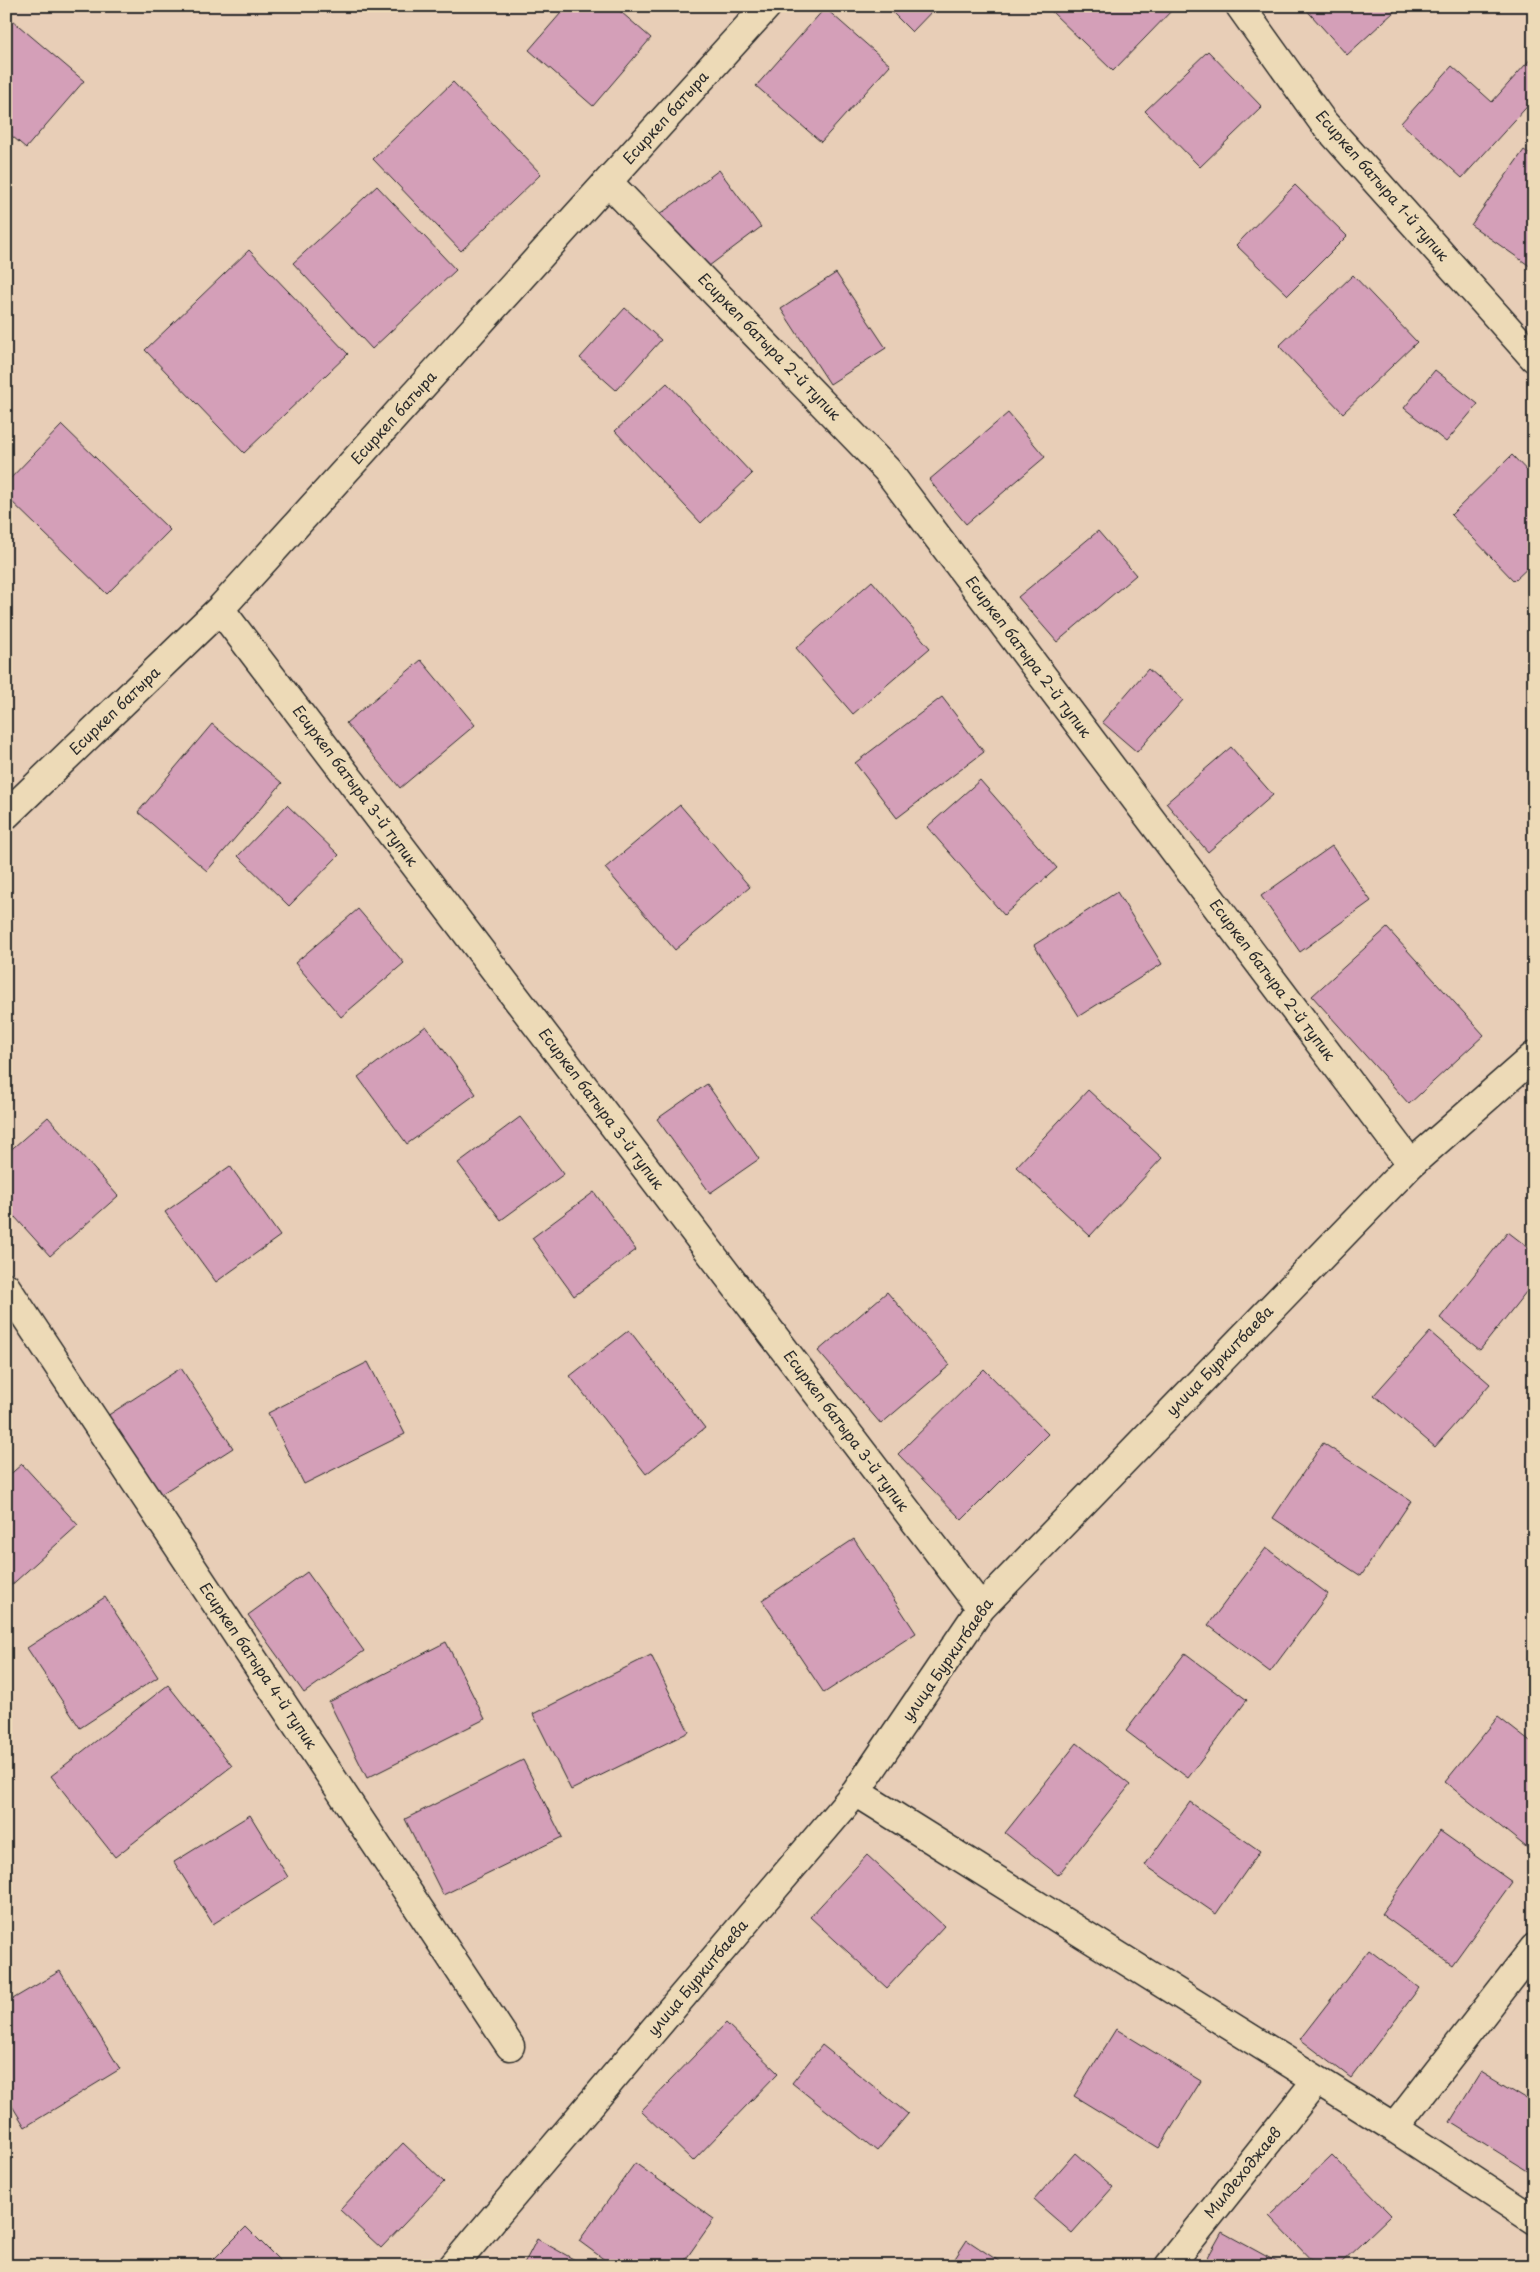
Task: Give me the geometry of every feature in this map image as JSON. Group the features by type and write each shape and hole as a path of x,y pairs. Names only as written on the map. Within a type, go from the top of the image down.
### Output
{"street":[{"name":"Есиркеп батыра","path":"6,815 220,609 767,6"},
{"name":"Есиркеп батыра 1-й тупик","path":"1240,6 1323,122 1534,358"},
{"name":"Есиркеп батыра 2-й тупик","path":"608,182 887,470 1411,1164"},
{"name":"Есиркеп батыра 3-й тупик","path":"220,609 981,1608"},
{"name":"улица Буркитбаева","path":"453,2266 856,1792 981,1608 1411,1164 1534,1056"},
{"name":"Есиркеп батыра 4-й тупик","path":"6,1287 510,2046"},
{"path":"856,1792 1394,2128 1534,2220"},
{"path":"1394,2128 1534,1948"},
{"name":"Милдеходжаев","path":"1169,2266 1317,2080"}],"building":[{"path":"567,6 614,6 651,38 593,106 529,50"},
{"path":"886,6 937,6 912,32"},
{"path":"1057,6 1176,6 1113,71 1052,12"},
{"path":"1303,6 1388,6 1394,12 1347,55"},
{"path":"825,8 890,65 821,142 756,86"},
{"path":"6,15 84,81 26,148 6,131"},
{"path":"1208,51 1262,107 1200,167 1145,111"},
{"path":"1534,55 1534,99 1462,178 1401,123 1452,66 1492,102"},
{"path":"453,82 541,174 461,251 373,159"},
{"path":"1524,150 1534,157 1534,269 1471,225"},
{"path":"719,170 761,227 701,272 659,215"},
{"path":"1295,185 1347,236 1288,295 1236,245"},
{"path":"377,186 456,270 372,349 293,263"},
{"path":"249,250 348,354 244,453 145,350"},
{"path":"836,273 886,348 830,384 781,309"},
{"path":"1353,275 1417,342 1343,413 1279,346"},
{"path":"625,308 661,340 616,390 580,358"},
{"path":"1435,370 1478,404 1446,442 1404,408"},
{"path":"667,383 752,474 701,523 615,431"},
{"path":"1008,413 1045,457 966,524 929,480"},
{"path":"62,425 170,530 107,594 6,496 6,483"},
{"path":"1512,455 1534,478 1534,562 1514,581 1451,515"},
{"path":"1098,531 1136,575 1057,642 1018,597"},
{"path":"872,581 930,648 853,714 796,648"},
{"path":"421,660 475,725 400,788 346,723"},
{"path":"1148,669 1183,700 1137,752 1102,722"},
{"path":"942,697 984,752 897,818 855,763"},
{"path":"212,724 282,783 207,871 138,812"},
{"path":"1231,747 1273,795 1208,852 1166,803"},
{"path":"980,780 1057,868 1004,915 927,827"},
{"path":"287,805 339,855 289,906 238,856"},
{"path":"680,805 750,887 675,950 605,868"},
{"path":"1332,846 1371,901 1300,952 1261,896"},
{"path":"1117,892 1162,964 1079,1016 1034,945"},
{"path":"358,909 404,963 341,1017 295,963"},
{"path":"1387,928 1484,1035 1409,1104 1312,996"},
{"path":"426,1026 476,1094 407,1144 358,1077"},
{"path":"707,1084 759,1159 710,1193 657,1119"},
{"path":"1088,1090 1162,1158 1090,1236 1016,1167"},
{"path":"48,1117 118,1196 50,1256 6,1207 6,1154"},
{"path":"520,1117 564,1174 501,1220 458,1163"},
{"path":"230,1166 280,1236 216,1282 165,1212"},
{"path":"594,1192 636,1250 574,1296 532,1238"},
{"path":"1508,1232 1534,1252 1534,1282 1480,1350 1440,1318"},
{"path":"887,1292 950,1365 881,1424 818,1351"},
{"path":"629,1330 705,1428 646,1474 570,1376"},
{"path":"1430,1332 1490,1384 1435,1447 1374,1395"},
{"path":"368,1362 405,1434 304,1484 268,1413"},
{"path":"181,1368 233,1448 158,1496 107,1416"},
{"path":"984,1369 1048,1434 962,1520 898,1454"},
{"path":"1323,1443 1411,1501 1361,1576 1273,1518"},
{"path":"22,1464 78,1525 6,1590 6,1478"},
{"path":"854,1539 916,1633 824,1693 762,1600"},
{"path":"1266,1548 1328,1594 1270,1672 1208,1625"},
{"path":"307,1572 364,1651 304,1693 248,1615"},
{"path":"105,1597 158,1677 80,1728 27,1648"},
{"path":"446,1642 485,1719 367,1778 329,1702"},
{"path":"1185,1653 1247,1700 1188,1778 1126,1731"},
{"path":"651,1655 689,1732 571,1790 533,1714"},
{"path":"168,1685 232,1766 115,1857 51,1776"},
{"path":"1498,1717 1534,1745 1534,1848 1531,1851 1445,1782"},
{"path":"1077,1743 1130,1785 1058,1875 1005,1833"},
{"path":"523,1760 562,1837 443,1895 405,1819"},
{"path":"1190,1802 1260,1851 1216,1914 1145,1865"},
{"path":"250,1815 288,1877 213,1924 174,1862"},
{"path":"1440,1831 1512,1882 1452,1965 1381,1914"},
{"path":"867,1855 944,1926 887,1988 810,1917"},
{"path":"1369,1950 1419,1988 1351,2078 1300,2039"},
{"path":"60,1971 120,2069 25,2127 6,2096 6,2003"},
{"path":"726,2023 778,2073 693,2161 641,2111"},
{"path":"1116,2029 1201,2081 1159,2148 1074,2096"},
{"path":"822,2045 908,2114 877,2151 792,2083"},
{"path":"1481,2072 1534,2104 1533,2174 1450,2122"},
{"path":"403,2143 444,2182 381,2248 340,2210"},
{"path":"1075,2153 1113,2187 1072,2233 1034,2200"},
{"path":"1332,2155 1391,2215 1338,2266 1317,2266 1269,2216"},
{"path":"635,2163 714,2219 681,2266 613,2266 579,2241"},
{"path":"246,2227 285,2266 207,2266"},
{"path":"1222,2232 1284,2266 1203,2266"},
{"path":"537,2239 586,2266 523,2266"},
{"path":"967,2240 1006,2266 950,2266"}]}
